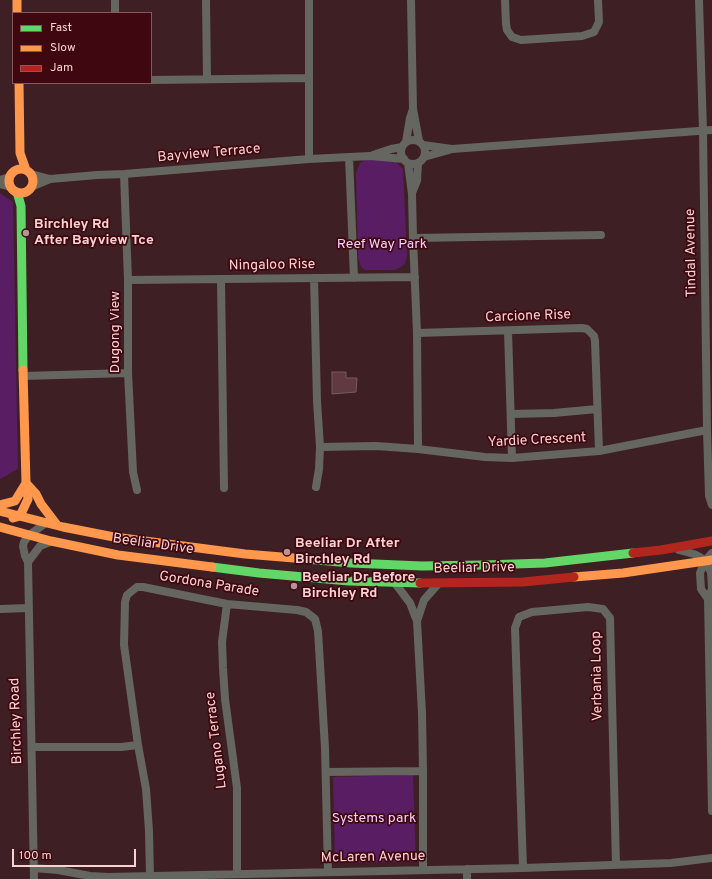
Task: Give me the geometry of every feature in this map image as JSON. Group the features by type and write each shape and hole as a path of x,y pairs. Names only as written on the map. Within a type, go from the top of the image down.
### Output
{"main road":[{"path":"17,0 17,12"},
{"path":"0,522 20,516 27,504 28,499 26,483 23,376 21,206 9,182 20,153 19,84"},
{"path":"20,153 33,180 21,206"},
{"path":"12,174 18,169 28,172"},
{"path":"14,190 22,192 29,189"},
{"path":"0,506 15,501 26,483"},
{"path":"26,483 36,494 40,504 57,526"},
{"name":"Beeliar Drive","path":"0,510 57,526 144,542 351,564 422,566 545,563 672,548 712,541"},
{"name":"Beeliar Drive","path":"0,527 97,552 302,578 349,581 438,584 523,582 623,573 709,560"},
{"path":"90,533 103,542 172,553 174,556 173,562"}],"street":[{"path":"115,0 115,12"},
{"path":"206,0 208,80"},
{"path":"309,0 310,159"},
{"path":"411,0 413,108 421,143 425,150 412,194"},
{"path":"505,0 507,30 512,36 521,40 582,36 594,32 599,22 598,0"},
{"name":"Tindal Avenue","path":"700,0 703,131 708,234 709,385 706,430 709,496 712,505"},
{"path":"152,80 310,78"},
{"path":"413,108 401,153 406,161 412,194 417,333 418,449"},
{"path":"404,145 414,140 421,143 452,149 712,130"},
{"name":"Bayview Terrace","path":"370,156 404,145"},
{"path":"406,161 413,164 452,149"},
{"name":"Bayview Terrace","path":"28,172 50,178 349,157 370,156 406,161"},
{"path":"349,157 354,278"},
{"path":"0,180 12,174"},
{"name":"Dugong View","path":"124,174 128,280 128,374 133,472 138,490"},
{"name":"Bayview Terrace","path":"29,189 50,178"},
{"path":"0,184 14,190"},
{"path":"413,238 601,235"},
{"name":"Ningaloo Rise","path":"128,280 415,277"},
{"path":"314,278 317,401 320,447 316,488"},
{"path":"221,280 224,488"},
{"name":"Carcione Rise","path":"417,333 582,328 591,332 595,341 598,451"},
{"path":"508,330 512,458"},
{"path":"23,376 128,374"},
{"path":"510,414 597,409"},
{"name":"Yardie Crescent","path":"320,447 376,446 418,449 485,457 512,458 598,451 706,430"},
{"path":"29,535 46,523"},
{"name":"Birchley Road","path":"29,535 23,546 28,562 34,879"},
{"path":"28,562 40,546 51,541"},
{"path":"672,548 709,560"},
{"path":"712,553 709,560 712,589 708,599 711,665 712,811"},
{"path":"395,583 410,603 417,621 422,712 423,870"},
{"path":"417,621 424,600 438,584"},
{"name":"Gordona Parade","path":"150,876 146,789 138,745 124,645 125,602 127,595 136,587 143,587 227,604 297,610 306,612 315,618 318,631 326,772 328,872"},
{"name":"Lugano Terrace","path":"227,604 222,642 224,699 237,788 237,874"},
{"name":"Verbania Loop","path":"523,868 515,628 520,617 532,612 588,607 603,610 610,618 616,865"},
{"path":"0,609 28,608"},
{"path":"32,747 122,747 138,745"},
{"path":"326,772 423,771"},
{"name":"McLaren Avenue","path":"34,868 58,870 90,876 237,874 276,876 328,872 671,863 712,858"},
{"path":"467,869 467,879"}],"green space":[{"name":"Reef Way Park","path":"364,160 394,160 403,169 407,256 405,264 395,270 365,270 361,267 358,258 356,173 360,163"},
{"path":"0,193 13,202 18,469 0,479"},
{"name":"Systems park","path":"413,775 416,862 335,863 333,777"}],"building":[{"path":"332,372 346,372 346,378 357,378 356,392 332,394"}],"traffic: fast":[{"path":"17,192 21,206 23,370"},
{"path":"306,559 351,563 422,566 484,565 545,563 633,553"},
{"path":"212,567 349,581 420,583"}],"traffic: slow":[{"path":"17,0 17,12"},
{"path":"19,84 20,153 26,170"},
{"path":"21,169 29,173 33,181 29,189 21,193 13,189 9,181 13,173 21,169"},
{"path":"13,518 20,516 28,499 26,483 23,370"},
{"path":"0,505 15,501 26,483"},
{"path":"26,483 36,494 41,504 57,525"},
{"path":"0,511 63,527 114,537 245,554 306,559"},
{"path":"0,527 51,541 118,555 212,567"},
{"path":"574,577 623,573 712,560"}],"traffic: jam":[{"path":"633,553 661,550 712,541"},
{"path":"420,583 523,582 574,577"}],"place":[{"name":"Birchley Rd After Bayview Tce","path":"26,233"},
{"name":"Beeliar Dr After Birchley Rd","path":"287,552"},
{"name":"Beeliar Dr Before Birchley Rd","path":"294,586"}]}
